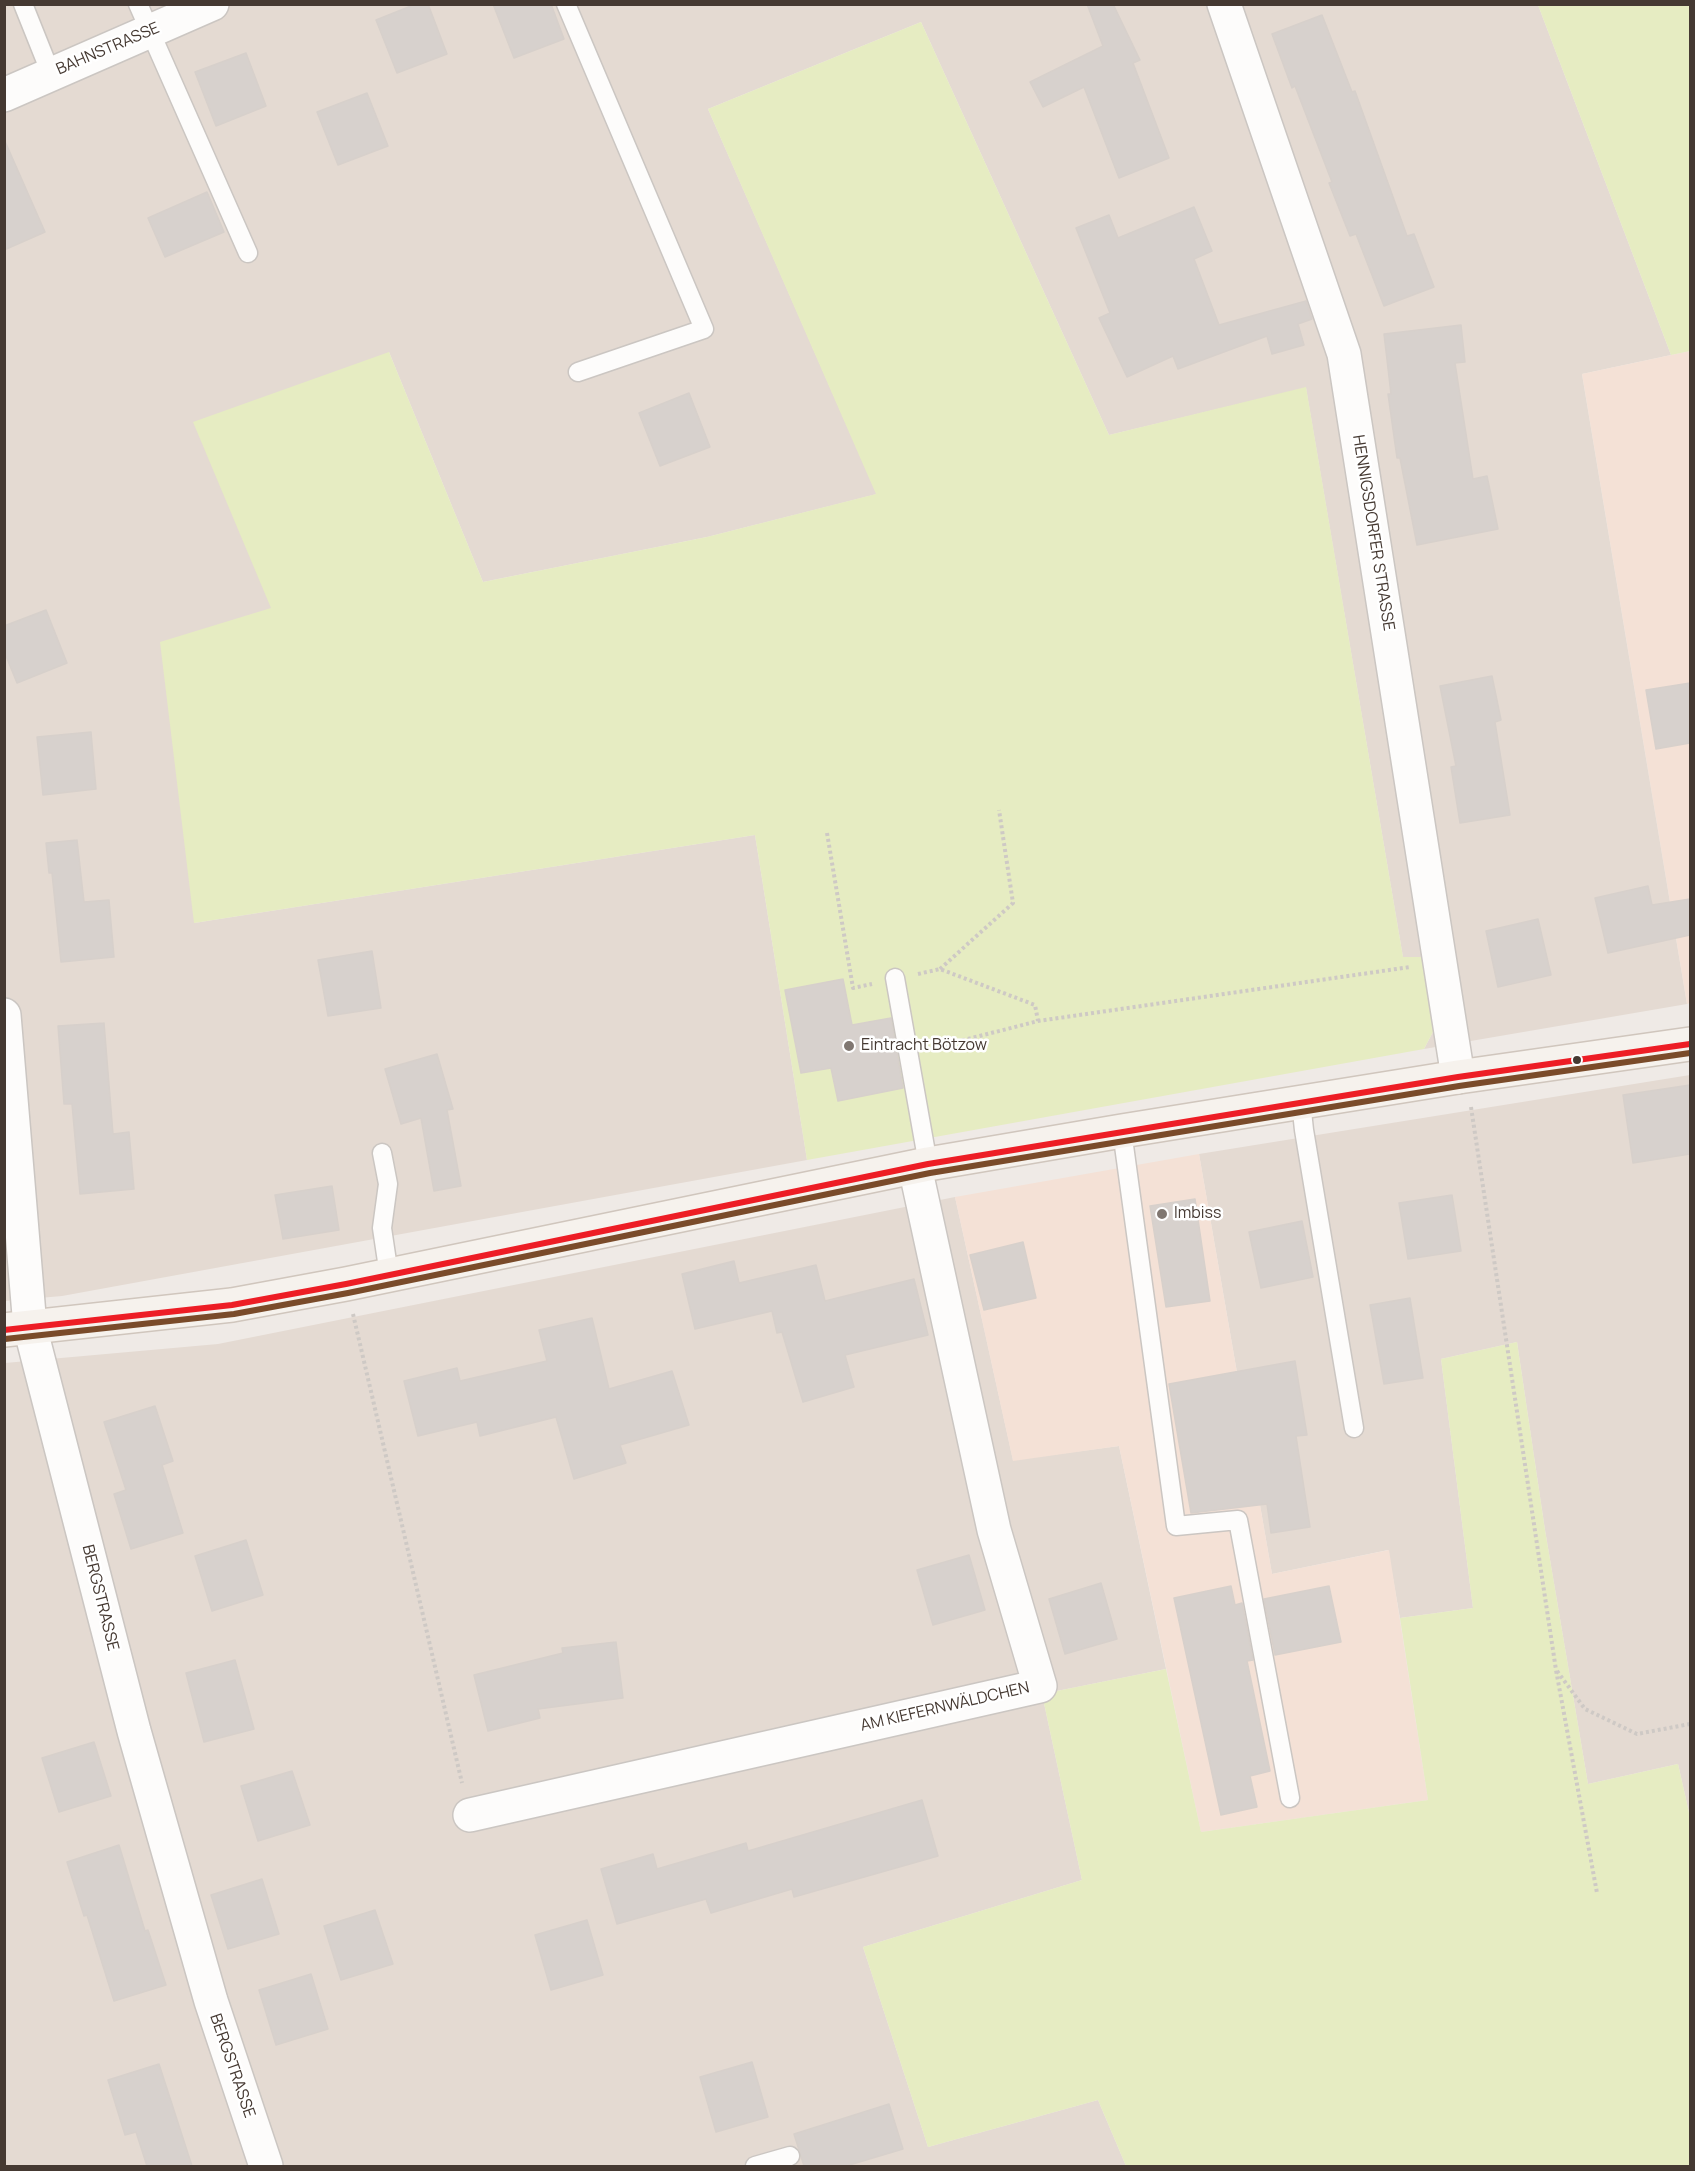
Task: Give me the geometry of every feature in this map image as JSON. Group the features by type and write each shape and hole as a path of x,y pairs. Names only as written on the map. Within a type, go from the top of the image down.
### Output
{"main road":[{"path":"17,1329 232,1305 346,1284 922,1166 1301,1102 1690,1044"}],"street":[{"name":"BAHNSTRASSE","path":"4,95 51,74 144,18 212,4"},
{"name":"HENNIGSDORFER STRASSE","path":"1224,4 1344,354 1440,962 1462,1077"},
{"name":"BERGSTRASSE","path":"4,1016 17,1329 211,2001 266,2166"},
{"name":"AM KIEFERNWÄLDCHEN","path":"470,1815 1040,1686 994,1530 922,1166"}],"lane":[{"path":"23,4 51,74"},
{"path":"566,4 704,328 578,372"},
{"path":"144,18 248,253"},
{"path":"895,978 909,1055 922,1166"},
{"path":"1301,1102 1354,1428"},
{"path":"1122,1131 1176,1526 1238,1520 1290,1798"},
{"path":"382,1153 388,1184 382,1228 389,1275"},
{"path":"755,2166 790,2156"}],"path":[{"path":"940,969 1013,903 999,810"},
{"path":"909,1055 1038,1021 1440,962"},
{"path":"1462,1077 1556,1670 1597,1893"},
{"path":"346,1284 470,1815"},
{"path":"1556,1670 1585,1709 1637,1734 1690,1724"}],"shaded area":[{"path":"5,5 1538,5 1671,355 1582,374 1687,1004 1424,1049 1434,1030 1422,957 1403,957 1306,388 1109,435 921,22 708,109 877,494 707,537 483,582 389,352 271,609 194,923 755,835 807,1160 62,1296 5,1301"},
{"path":"1690,351 1690,1003 1687,1004 1582,374"},
{"path":"1690,1075 1690,1817 1678,1764 1588,1784 1545,1530 1517,1342 1441,1359 1473,1608 1400,1618 1388,1550 1272,1574 1199,1154"},
{"path":"1199,1154 1272,1574 1389,1550 1428,1800 1201,1832 1119,1446 1013,1461 955,1197"},
{"path":"955,1197 1013,1460 1119,1446 1166,1669 1042,1694 1082,1880 863,1947 928,2147 1098,2100 1126,2166 5,2166 5,1363 218,1344"}],"green space":[{"path":"1538,5 1690,5 1690,351 1671,355"},
{"path":"921,22 1109,435 1306,387 1403,957 1422,957 1434,1030 1424,1049 807,1160 755,835 194,923 160,642 271,608 193,422 389,352 483,582 707,537 876,494 708,109"},
{"path":"1517,1342 1545,1530 1588,1784 1678,1764 1690,1817 1690,2166 1126,2166 1098,2100 928,2147 863,1947 1082,1880 1042,1694 1166,1669 1201,1832 1428,1800 1400,1618 1473,1608 1441,1359"}],"building":[{"path":"416,4 428,4 447,54 397,73 376,20"},
{"path":"493,4 551,4 564,39 514,58"},
{"path":"1087,4 1113,4 1140,60 1133,63 1169,158 1119,178 1084,87 1043,107 1030,82 1103,46"},
{"path":"1322,15 1352,92 1355,91 1407,236 1414,234 1434,287 1384,306 1356,234 1350,236 1295,86 1292,88 1272,34"},
{"path":"246,53 266,106 216,126 195,72"},
{"path":"367,93 388,146 338,165 317,112"},
{"path":"4,139 45,232 4,250"},
{"path":"207,192 224,232 165,257 148,218"},
{"path":"1194,207 1212,251 1194,259 1219,325 1306,301 1312,319 1298,324 1304,345 1272,354 1267,336 1178,369 1173,356 1127,377 1099,318 1110,313 1076,228 1109,215 1118,238"},
{"path":"1461,325 1465,362 1455,363 1473,479 1487,476 1498,529 1417,545 1400,458 1397,458 1388,394 1391,394 1384,334"},
{"path":"689,393 710,447 660,466 639,413"},
{"path":"46,610 67,663 17,683 4,651 4,626"},
{"path":"1492,676 1501,720 1495,722 1510,815 1460,823 1451,767 1456,766 1440,686"},
{"path":"1690,683 1690,743 1656,749 1646,690"},
{"path":"91,732 96,789 43,795 37,737"},
{"path":"77,840 84,902 109,900 114,957 61,962 52,873 49,873 46,843"},
{"path":"1648,886 1652,905 1690,899 1690,935 1608,953 1595,898"},
{"path":"1538,919 1551,975 1498,987 1486,931"},
{"path":"372,951 381,1008 328,1016 318,960"},
{"name":"Eintracht Bötzow","path":"843,979 852,1025 891,1018 903,1088 838,1101 831,1068 801,1073 785,990"},
{"path":"104,1023 113,1134 129,1132 134,1189 80,1194 72,1104 64,1104 58,1026"},
{"path":"437,1054 453,1109 447,1110 461,1186 434,1191 421,1118 401,1124 385,1069"},
{"path":"1690,1085 1690,1154 1633,1163 1623,1095"},
{"path":"332,1186 339,1230 283,1239 275,1195"},
{"path":"1452,1195 1461,1251 1408,1259 1399,1203"},
{"path":"1195,1199 1210,1301 1166,1307 1150,1206"},
{"path":"1302,1221 1313,1277 1261,1288 1249,1232"},
{"path":"1023,1242 1036,1298 984,1310 970,1255"},
{"path":"734,1261 739,1283 816,1265 825,1301 914,1279 928,1335 845,1355 854,1387 803,1402 782,1332 777,1333 772,1311 695,1329 682,1274"},
{"path":"1410,1298 1423,1378 1384,1384 1370,1305"},
{"path":"592,1318 609,1389 672,1371 689,1425 620,1445 626,1463 574,1479 556,1417 480,1436 477,1422 418,1436 404,1381 457,1368 460,1381 547,1361 539,1330"},
{"path":"1295,1361 1307,1435 1296,1436 1310,1527 1271,1533 1267,1504 1191,1513 1169,1384"},
{"path":"155,1406 173,1461 162,1465 183,1533 131,1549 114,1494 126,1490 104,1422"},
{"path":"246,1540 263,1595 212,1611 195,1556"},
{"path":"969,1555 985,1610 933,1625 917,1570"},
{"path":"1101,1583 1117,1639 1065,1654 1049,1599"},
{"path":"1231,1586 1235,1605 1242,1603 1253,1660 1247,1661 1270,1771 1250,1776 1257,1807 1221,1815 1174,1598"},
{"path":"1329,1586 1341,1642 1275,1655 1264,1599"},
{"path":"616,1642 623,1698 538,1709 540,1718 488,1731 474,1675 563,1653 562,1648"},
{"path":"235,1660 254,1729 204,1742 186,1673"},
{"path":"94,1742 111,1796 59,1812 42,1758"},
{"path":"292,1771 310,1825 258,1841 241,1786"},
{"path":"922,1800 938,1856 794,1897 792,1889 711,1913 706,1899 617,1924 601,1869 653,1854 657,1869 746,1843 748,1851"},
{"path":"119,1845 145,1931 148,1930 166,1985 114,2001 87,1915 84,1916 67,1862"},
{"path":"262,1879 279,1934 228,1949 211,1895"},
{"path":"375,1910 393,1964 341,1980 324,1926"},
{"path":"587,1920 603,1975 551,1990 535,1935"},
{"path":"311,1974 328,2029 276,2045 259,1990"},
{"path":"752,2062 768,2117 716,2132 700,2077"},
{"path":"159,2064 192,2166 147,2166 136,2132 125,2135 108,2080"},
{"path":"889,2104 903,2149 846,2166 804,2166 794,2134"}],"transit line":[{"path":"4,1330 232,1305 346,1284 928,1164 1458,1077 1690,1044"},
{"path":"5,1339 234,1314 348,1293 930,1173 1459,1086 1690,1053"}],"place":[{"name":"Eintracht Bötzow","path":"849,1046"},
{"name":"Imbiss","path":"1162,1214"}]}
